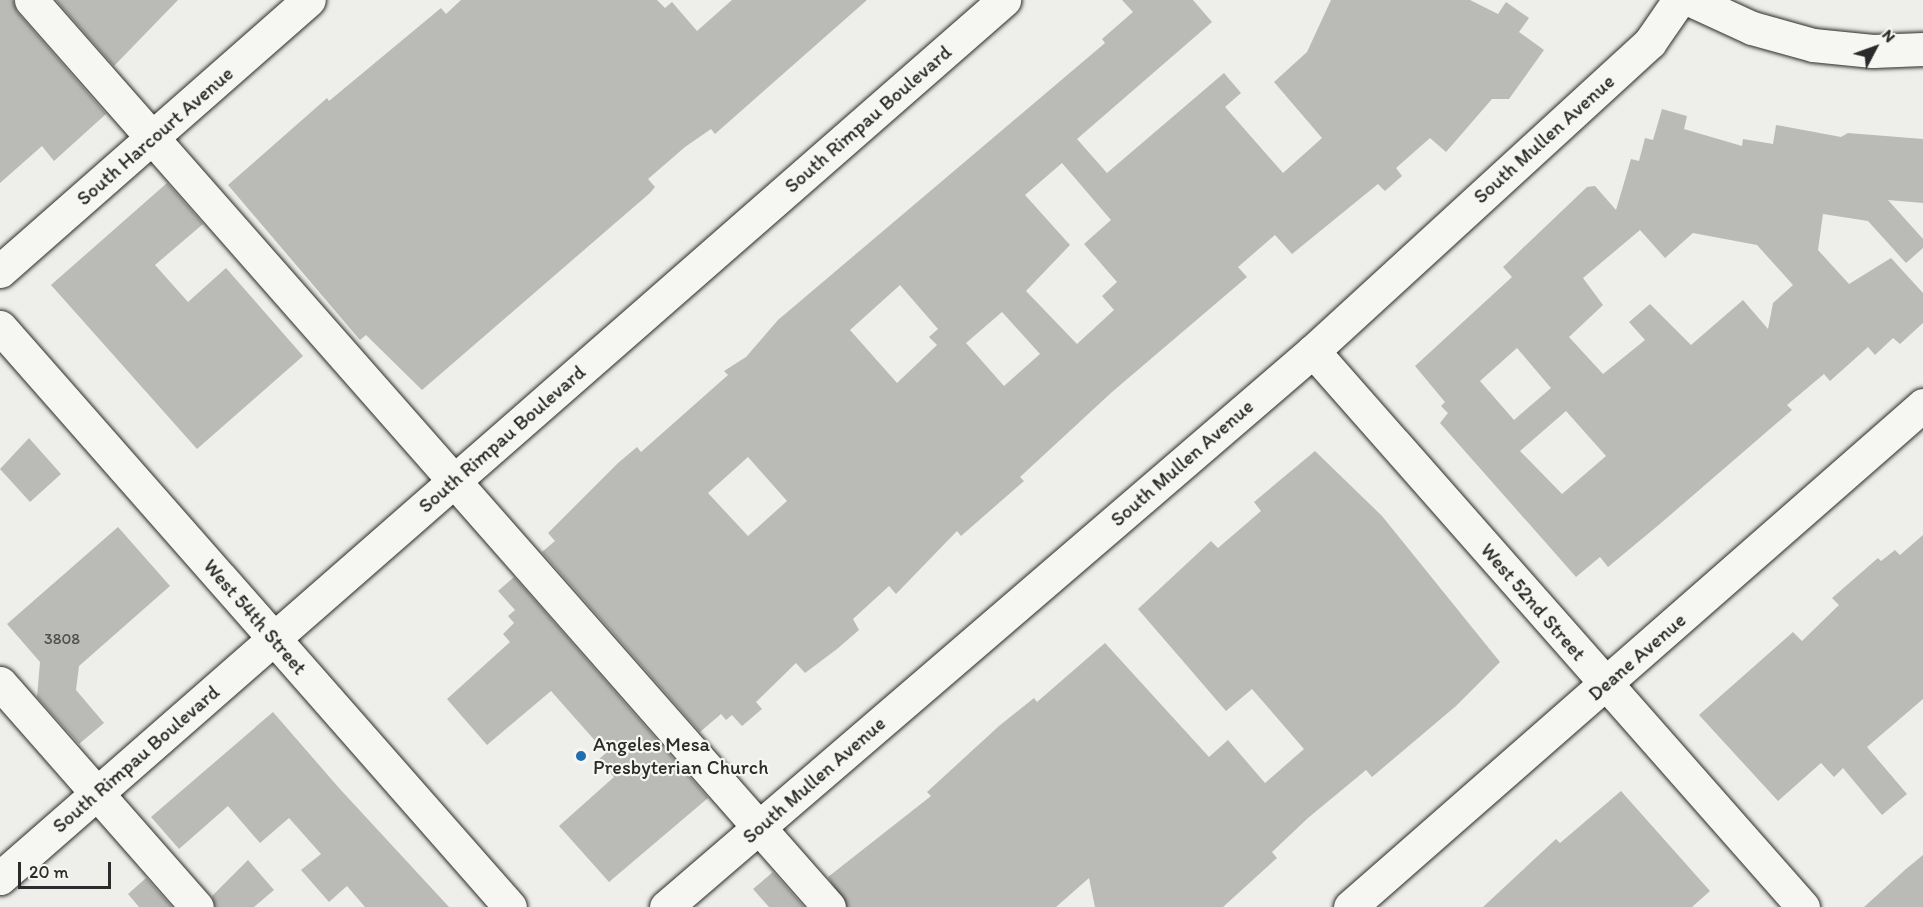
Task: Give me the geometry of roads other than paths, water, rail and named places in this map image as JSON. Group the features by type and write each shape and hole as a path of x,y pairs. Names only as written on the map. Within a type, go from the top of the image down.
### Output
{"street":[{"path":"31,0 830,907"},
{"name":"South Harcourt Avenue","path":"0,271 309,0"},
{"name":"South Rimpau Boulevard","path":"0,878 1004,0"},
{"name":"South Mullen Avenue","path":"666,907 1313,351 1650,42 1678,0"},
{"path":"1691,0 1752,28 1813,45 1873,51 1923,49"},
{"name":"West 54th Street","path":"0,327 510,907"},
{"name":"West 52nd Street","path":"1313,351 1803,907"},
{"name":"Deane Avenue","path":"1350,907 1923,405"},
{"path":"0,683 197,907"}],"place":[{"name":"Angeles Mesa Presbyterian Church","path":"581,756"}]}
